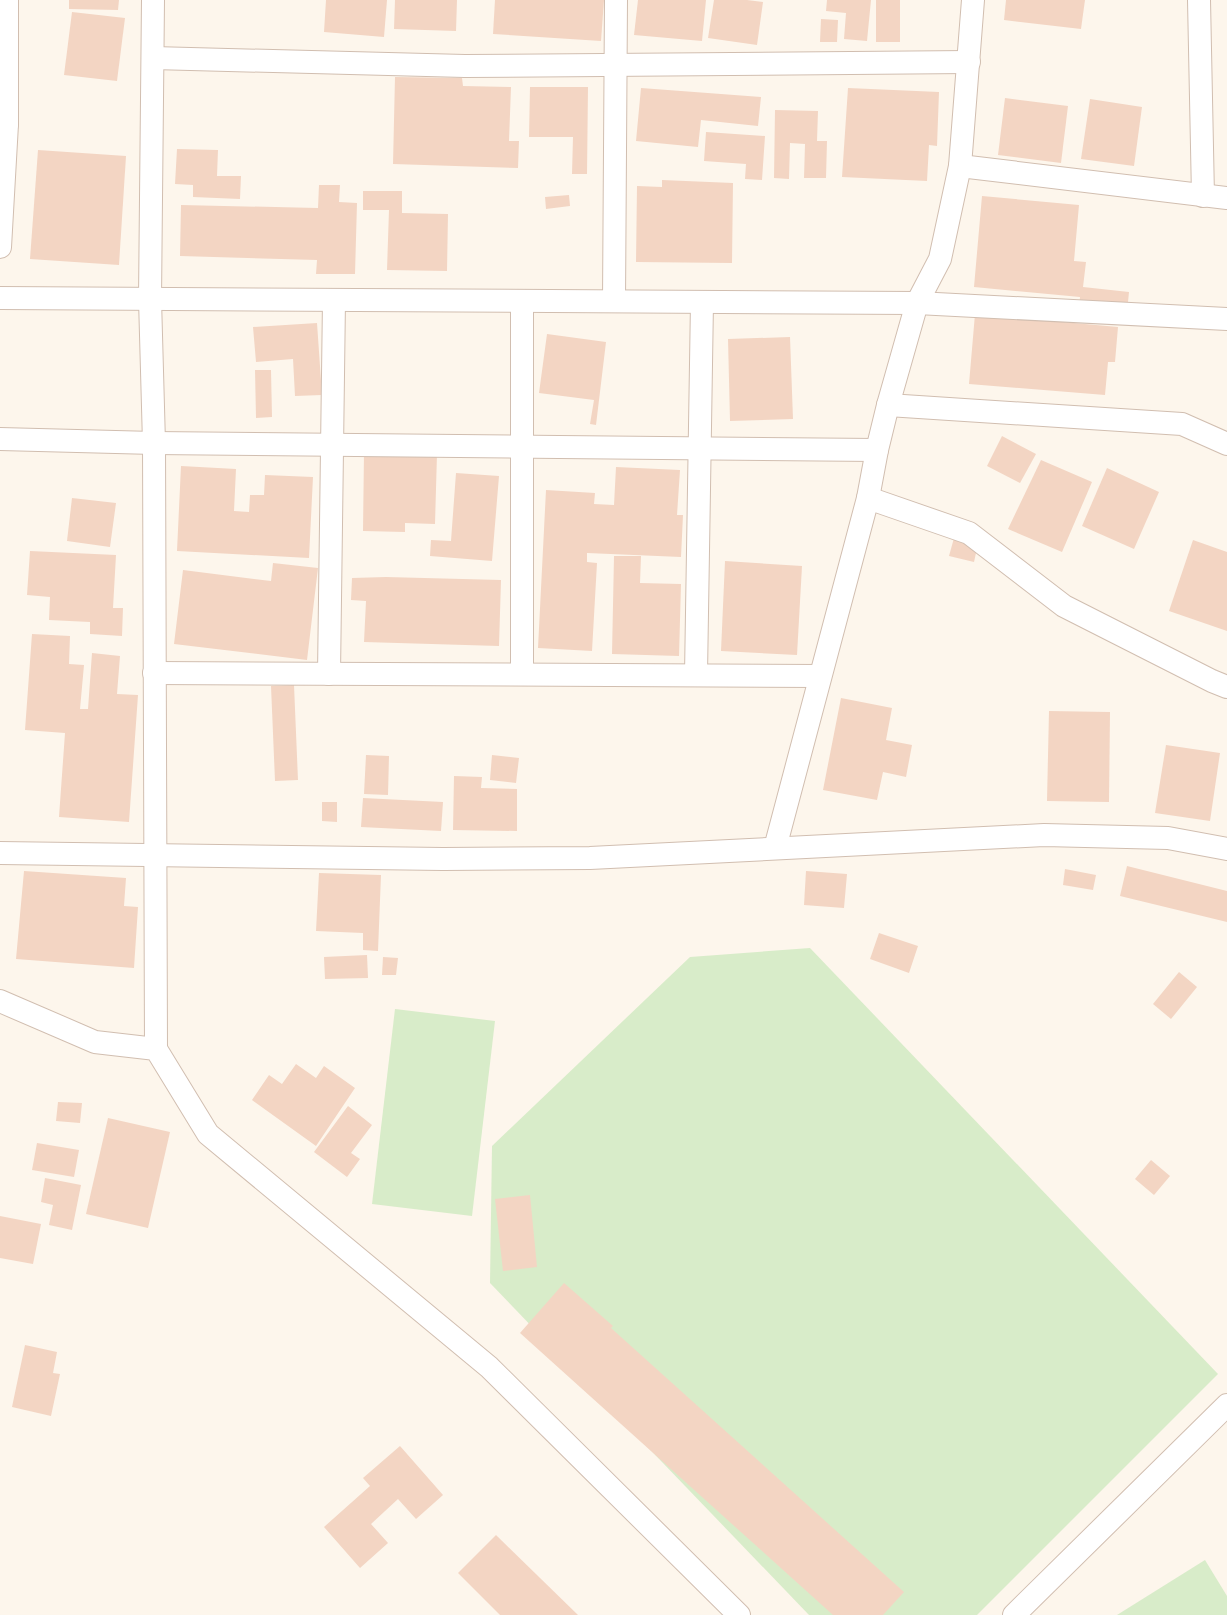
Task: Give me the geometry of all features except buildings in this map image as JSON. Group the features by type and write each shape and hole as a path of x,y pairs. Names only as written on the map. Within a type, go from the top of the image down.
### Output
{"street":[{"path":"0,247 8,0"},
{"path":"153,0 150,299 154,443 156,1049 208,1134 489,1367 739,1615"},
{"path":"614,301 616,0"},
{"path":"775,848 868,498 877,450 888,405 917,303 940,259 960,166 973,0"},
{"path":"1199,0 1203,196"},
{"path":"153,58 464,66 969,62"},
{"path":"960,166 1227,198"},
{"path":"0,298 917,303 1227,319"},
{"path":"329,674 334,300"},
{"path":"522,301 522,674"},
{"path":"696,676 702,302"},
{"path":"888,405 1182,424 1227,444"},
{"path":"0,439 154,443 877,450"},
{"path":"868,498 969,533 1064,606 1212,681 1227,687"},
{"path":"154,673 820,676"},
{"path":"0,853 443,859 582,858 1044,835 1168,838 1227,849"},
{"path":"0,1001 95,1042 156,1049"},
{"path":"1014,1615 1227,1405"}],"green space":[{"path":"810,948 1218,1374 977,1615 809,1615 490,1283 492,1146 690,957"},
{"path":"395,1009 495,1021 472,1216 372,1204"},
{"path":"1205,1560 1227,1596 1227,1615 1117,1615"}]}
